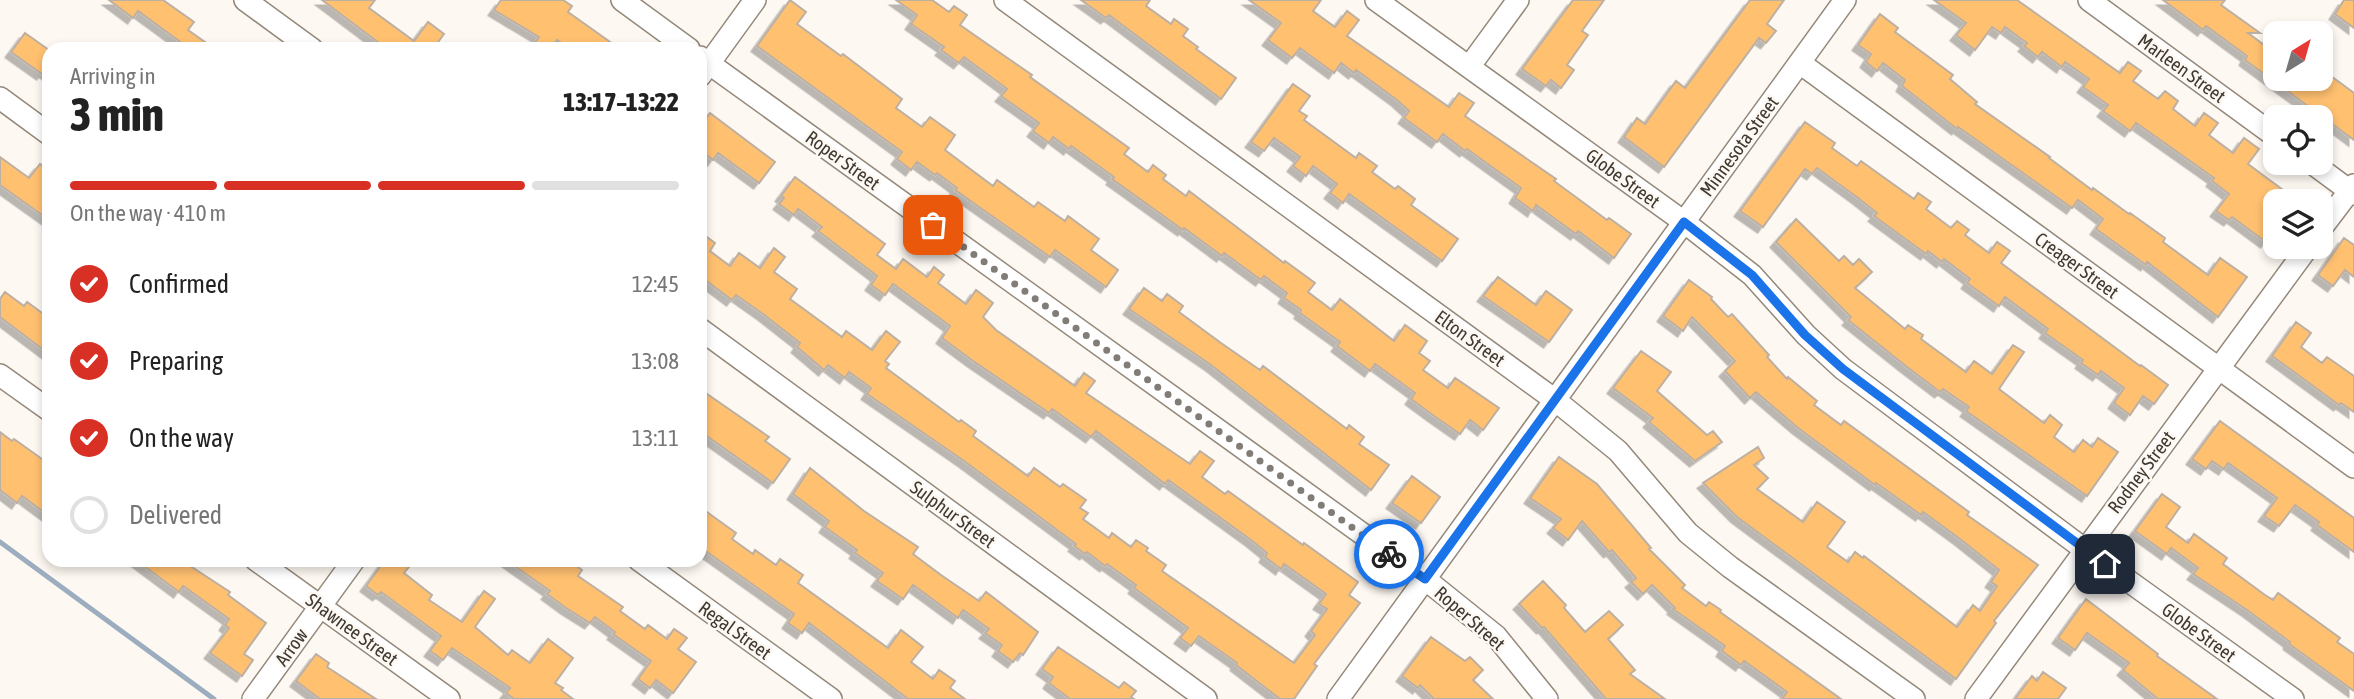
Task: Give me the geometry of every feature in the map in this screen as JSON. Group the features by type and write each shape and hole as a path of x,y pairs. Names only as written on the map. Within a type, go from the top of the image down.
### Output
{"street":[{"path":"244,0 303,42"},
{"path":"622,0 679,42"},
{"path":"707,60 755,0"},
{"name":"Elton Street","path":"1005,0 1555,400 1618,451 1688,533 1730,567 1914,699"},
{"name":"Globe Street","path":"1376,0 1684,222 1752,275 1805,335 1843,369 2084,549 2293,699"},
{"path":"1469,67 1517,0"},
{"name":"Minnesota Street","path":"1338,699 1845,0"},
{"name":"Marleen Street","path":"2089,0 2263,127"},
{"name":"Creager Street","path":"1800,63 2354,467"},
{"name":"Roper Street","path":"707,68 1425,579 1496,636 1547,699"},
{"path":"0,98 42,129"},
{"path":"2330,175 2353,190 2333,214"},
{"name":"Rodney Street","path":"1976,699 2299,259"},
{"name":"Sulphur Street","path":"707,335 1206,699"},
{"path":"0,375 42,405"},
{"name":"Shawnee Street","path":"266,567 449,699"},
{"name":"Arrow","path":"253,699 349,567"},
{"name":"Regal Street","path":"649,567 831,699"}],"building":[{"path":"109,0 163,0 194,22 188,30 205,42 180,42 138,11 133,18"},
{"path":"322,0 375,0 369,8 414,41 428,22 444,34 438,42 378,42"},
{"path":"501,0 563,0 572,6 568,12 610,42 535,42 539,37 494,10"},
{"path":"790,0 806,12 797,24 841,56 843,54 902,99 896,108 922,127 930,117 955,135 945,150 993,186 997,180 1034,207 1038,202 1065,221 1068,216 1099,239 1091,250 1118,270 1106,287 1055,250 1050,257 955,190 957,188 937,173 935,175 917,162 911,170 897,159 902,152 757,46"},
{"path":"896,0 932,0 949,12 954,6 967,15 960,25 1129,148 1124,154 1148,172 1153,165 1166,175 1163,179 1186,196 1189,191 1284,263 1285,261 1315,283 1308,292 1332,310 1340,299 1394,341 1405,325 1427,341 1419,353 1430,361 1423,370 1448,388 1455,378 1499,408 1483,430 1470,420 1460,434 1411,399 1415,393 1375,364 1370,371 1337,346 1340,342 1300,313 1301,310 1284,298 1287,293 1264,276 1261,280 1224,253 1222,256 1184,228 1183,230 1071,146 1069,149 1053,137 1049,143 1033,131 1039,123 1001,96 1007,89 964,57 959,63 941,50 944,47 911,24 917,15"},
{"path":"1081,0 1150,0 1146,6 1171,24 1174,19 1188,29 1183,36 1198,47 1196,49 1236,78 1221,99 1109,15 1106,18"},
{"path":"1249,0 1321,0 1313,11 1335,27 1347,11 1359,20 1347,36 1449,107 1459,93 1474,103 1465,116 1556,179 1554,181 1607,220 1609,218 1631,234 1614,258 1536,205 1533,211 1515,198 1521,188 1443,134 1437,142 1404,118 1409,111 1397,100 1356,70 1354,73 1341,63 1334,73 1300,48 1292,58 1268,40 1281,23"},
{"path":"1573,0 1604,0 1582,31 1588,35 1567,65 1574,70 1561,88 1551,80 1546,86 1522,69"},
{"path":"1750,0 1784,0 1767,24 1776,31 1766,43 1759,38 1664,167 1624,137 1637,118 1645,124 1676,81 1685,88"},
{"path":"1934,0 2017,0 2120,73 2128,62 2141,71 2133,81 2158,99 2165,91 2178,101 2173,109 2195,126 2204,113 2218,123 2209,135 2233,153 2244,138 2259,149 2248,164 2282,189 2263,189 2263,240 2232,217 2229,220 2216,211 2229,194 2212,181 2214,178 2136,123 2130,131 2103,111 2108,105 2083,87 2089,79 2065,62 2062,67 2042,52 2038,57 2024,46 2027,43 2005,27 2001,33 1992,27 1975,50 1956,35 1966,23"},
{"path":"2163,0 2225,0 2221,5 2260,33 2248,33 2263,44 2263,73 2245,60 2247,56 2206,26 2203,30"},
{"path":"2344,0 2354,0 2354,28 2335,14"},
{"path":"1880,14 1898,28 1895,32 1953,75 1950,79 1977,102 1975,104 2092,190 2093,188 2165,238 2163,242 2208,275 2220,258 2247,277 2218,317 2147,262 2146,265 2096,229 2103,219 2078,200 2072,208 1958,127 1957,129 1902,86 1905,80 1883,63 1877,71 1866,62 1871,54 1858,45"},
{"path":"25,33 42,45 42,74 11,52"},
{"path":"2333,78 2354,93 2354,140 2333,125 2333,105 2306,105 2287,91 2333,91"},
{"path":"1293,84 1310,96 1299,111 1307,116 1304,120 1356,158 1359,153 1377,166 1372,172 1395,189 1398,186 1415,199 1411,205 1458,239 1442,261 1349,194 1343,203 1330,193 1337,184 1313,166 1306,176 1293,166 1300,157 1274,138 1264,151 1251,142"},
{"path":"710,113 775,162 759,183 718,153 713,160 707,155 707,117"},
{"path":"1805,122 1835,143 1832,148 1857,166 1861,161 1914,199 1918,193 1931,202 1926,209 1951,228 1957,221 1969,230 1965,235 1989,253 1997,242 2010,251 2001,263 2168,385 2154,404 2143,396 2130,415 2114,403 2124,388 2101,371 2098,375 2081,363 2083,360 2045,333 2048,329 2005,297 1999,306 1967,283 1970,279 1944,259 1942,262 1928,251 1926,254 1874,216 1877,213 1817,168 1812,174 1805,169 1763,227 1740,211"},
{"path":"0,157 29,178 40,164 42,215 0,185"},
{"path":"795,177 885,244 877,255 896,269 903,259 927,277 934,267 944,275 938,283 966,304 976,290 993,303 983,317 996,330 1075,386 1084,373 1095,381 1086,393 1190,464 1200,451 1214,461 1202,477 1225,494 1228,491 1358,582 1349,595 1360,603 1314,664 1317,666 1294,699 1280,699 1199,636 1191,646 1180,638 1188,628 1134,588 1136,585 1107,564 1105,566 1087,552 1085,554 1074,546 1076,544 964,461 867,394 871,388 849,372 845,378 828,365 824,370 797,347 800,343 763,314 736,295 732,300 707,281 707,237 715,243 710,251 730,266 739,253 760,268 774,248 785,257 774,272 797,289 790,299 842,337 846,331 872,350 886,331 900,342 885,361 889,364 886,368 959,422 961,420 976,431 973,436 1028,476 1034,468 1060,487 1063,484 1086,500 1080,508 1088,513 1083,519 1109,538 1112,533 1131,547 1136,540 1148,548 1146,551 1166,565 1162,571 1294,663 1315,635 1311,631 1327,609 1319,604 1326,594 1284,564 1281,569 1265,557 1267,553 1251,540 1168,480 1165,484 1096,431 1091,437 1052,409 1049,413 973,361 942,338 950,326 893,284 885,295 871,285 877,276 818,231 822,227 798,209 794,215 779,204 784,198 781,196"},
{"path":"1796,219 1839,261 1844,256 1853,265 1859,259 1872,272 1855,288 1905,329 1908,325 1923,335 1921,339 1966,372 1974,361 1992,374 2013,345 2024,352 1999,389 2044,423 2050,415 2062,425 2054,437 2074,452 2083,440 2092,447 2098,438 2118,452 2087,496 1966,411 1969,407 1943,389 1940,392 1848,320 1851,317 1776,242"},
{"path":"2344,238 2354,245 2354,277 2345,270 2333,286 2318,275 2329,259 2333,259 2333,254"},
{"path":"1498,277 1536,305 1546,291 1572,310 1549,342 1483,296"},
{"path":"1689,280 1712,297 1728,317 1732,314 1787,379 1788,377 1817,401 1814,405 1841,425 1844,421 1969,512 1967,515 2038,565 1994,621 1996,623 1956,679 1737,517 1703,483 1758,447 1764,458 1754,465 1768,478 1757,489 1803,522 1817,502 1845,522 1827,547 1848,562 1855,552 1863,558 1864,556 1957,627 1973,605 1980,611 1997,586 1991,582 1999,570 1960,539 1923,512 1921,515 1876,483 1875,485 1798,428 1756,392 1750,398 1725,371 1735,361 1692,317 1683,331 1663,316"},
{"path":"1144,288 1162,301 1167,294 1183,306 1179,312 1221,343 1260,370 1263,366 1347,429 1349,425 1364,437 1359,444 1389,465 1371,490 1211,365 1129,309"},
{"path":"5,292 24,306 27,302 42,313 42,349 0,317 0,299"},
{"path":"2296,322 2311,333 2301,347 2322,363 2327,357 2354,376 2354,412 2341,403 2339,405 2272,356"},
{"path":"1641,351 1671,372 1657,391 1707,435 1713,431 1722,442 1695,461 1649,422 1653,418 1613,388"},
{"path":"707,394 769,437 765,441 790,459 773,483 707,436"},
{"path":"2220,421 2354,518 2354,552 2295,505 2279,526 2264,516 2277,498 2228,463 2224,469 2212,461 2206,469 2192,459"},
{"path":"0,432 42,459 42,511 22,496 17,503 0,490"},
{"path":"1559,457 1597,484 1651,548 1649,549 1685,585 1682,588 1706,606 1709,602 1721,610 1720,612 1841,699 1782,699 1787,692 1744,661 1741,665 1722,651 1725,646 1673,609 1675,608 1652,585 1643,594 1631,582 1636,578 1582,521 1568,540 1553,528 1561,519 1530,498"},
{"path":"810,468 864,511 918,547 913,554 941,575 979,601 986,592 1038,632 1023,655 1020,653 1013,662 998,651 1002,645 985,633 989,629 963,610 958,618 913,585 903,599 877,581 883,573 825,527 829,521 793,494"},
{"path":"1412,476 1440,497 1421,523 1392,503"},
{"path":"2162,494 2180,507 2166,527 2188,543 2194,534 2227,558 2223,564 2265,595 2273,600 2278,593 2340,638 2337,642 2354,654 2354,691 2247,610 2193,574 2198,568 2171,548 2167,554 2135,531"},
{"path":"707,512 736,533 732,539 753,554 755,550 776,565 780,559 803,575 798,583 888,648 901,630 923,647 911,662 933,679 939,670 955,681 950,688 965,699 908,699 809,623 802,633 788,623 794,614 707,552"},
{"path":"145,567 192,567 230,592 228,595 266,623 244,654 253,660 242,676 210,653 229,628 225,625 229,619 183,586 179,592"},
{"path":"380,567 409,567 404,573 432,595 429,600 462,622 484,591 495,599 475,627 508,655 512,650 530,663 548,639 573,658 555,683 573,699 514,699 506,693 510,688 452,648 443,660 430,651 441,636 381,592 378,595 366,586"},
{"path":"516,567 578,567 582,570 578,576 623,607 620,611 645,629 648,625 667,639 674,629 687,638 678,649 696,662 673,693 656,680 650,688 638,679 651,661 613,634 615,632 595,617 590,623 566,608 547,594 550,591"},
{"path":"1543,581 1566,605 1564,608 1585,632 1609,611 1623,625 1608,639 1635,670 1630,674 1665,699 1606,699 1544,627 1519,604"},
{"path":"2086,599 2158,654 2157,656 2217,699 2158,699 2123,670 2129,663 2087,633 2075,650 2058,638"},
{"path":"1431,637 1465,661 1470,657 1483,670 1473,680 1493,699 1434,699 1420,685 1418,688 1402,676"},
{"path":"1058,647 1119,688 1124,682 1136,691 1131,697 1134,699 1070,699 1049,683 1053,677 1042,669"},
{"path":"316,654 329,663 327,667 376,699 320,699 296,681"},
{"path":"2043,672 2066,688 2058,699 2015,699 2032,676 2037,681"}],"waterway":[{"path":"0,542 214,699"}],"way so far":[{"path":"933,225 1389,554"}],"route":[{"path":"1389,554 1425,579 1684,222 1752,275 1805,335 1843,369 2105,564"}]}
